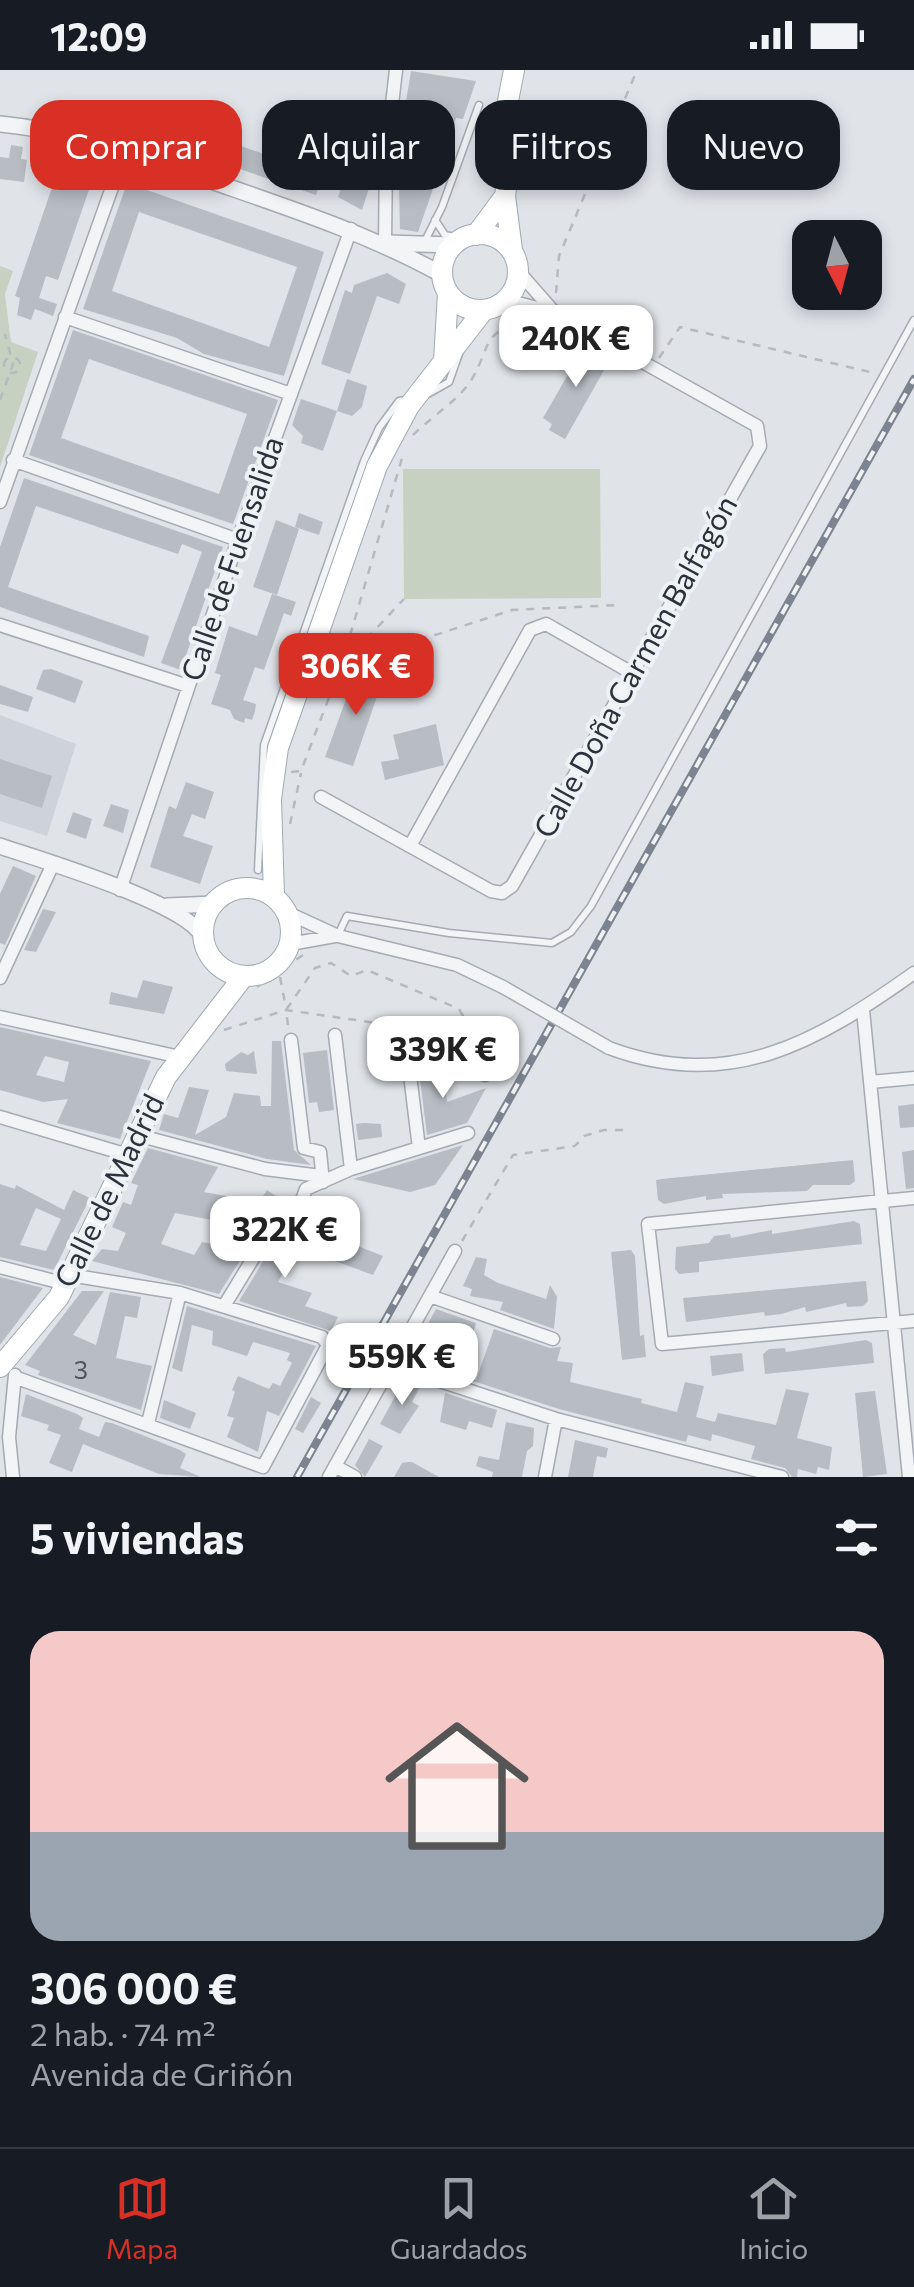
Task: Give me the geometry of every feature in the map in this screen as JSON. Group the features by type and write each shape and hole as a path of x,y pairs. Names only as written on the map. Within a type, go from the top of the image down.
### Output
{"main road":[{"path":"274,896 270,851 278,748 377,466 414,401 463,337 492,308 511,297 519,272 504,196 510,155 508,101 514,70"},
{"path":"444,362 446,251 464,239 504,196"},
{"path":"464,239 489,235 512,250"},
{"path":"444,284 456,303 492,308"},
{"path":"220,1015 216,964 203,937 212,904 239,888 258,870 270,851"},
{"path":"216,964 250,982 278,964 299,942 288,913 274,896 260,889 239,888"},
{"name":"Calle de Madrid","path":"7,1369 68,1280 137,1135 180,1057 250,982"}],"street":[{"path":"385,243 386,156 396,70"},
{"path":"0,124 30,127"},
{"path":"0,502 110,190"},
{"path":"238,190 385,243 444,284"},
{"name":"Calle de Fuensalida","path":"120,890 238,540 351,229"},
{"path":"385,243 464,239"},
{"path":"519,272 554,313"},
{"path":"492,308 522,304 554,313 652,367"},
{"path":"65,317 291,394"},
{"name":"Calle Doña Carmen Balfagón","path":"410,846 502,893 512,886 760,446 762,436 757,426 652,367"},
{"path":"14,460 238,540"},
{"path":"321,797 410,846 530,630 546,624 632,673"},
{"path":"0,625 188,686"},
{"path":"0,846 168,906 198,925 203,937"},
{"path":"0,978 54,864"},
{"path":"168,906 212,904"},
{"path":"288,913 338,936 421,953 503,987 610,1048 672,1067 736,1064 812,1038 863,1010 914,973"},
{"path":"299,942 338,936"},
{"path":"863,1010 909,1439 909,1477"},
{"path":"0,1018 180,1057"},
{"path":"335,1035 351,1169"},
{"path":"291,1040 304,1148 320,1152 323,1182"},
{"path":"419,1148 407,1051 450,1054 485,1075"},
{"path":"870,1082 914,1078"},
{"path":"0,1118 128,1155"},
{"path":"224,1306 285,1206 300,1205 306,1189 351,1169 468,1133"},
{"path":"137,1135 265,1169 313,1175 323,1182"},
{"path":"914,1198 648,1224 662,1344 914,1321"},
{"path":"355,1477 332,1472 456,1251"},
{"path":"0,1267 68,1280 180,1293 327,1341 263,1467 7,1369 13,1477"},
{"path":"148,1423 180,1293"},
{"path":"430,1296 553,1339"},
{"path":"391,1365 556,1419 782,1477"},
{"path":"545,1477 556,1419"}],"lane":[{"path":"423,244 475,113"},
{"path":"434,220 445,235 464,239"},
{"path":"338,936 348,916 532,941 552,942 571,932 591,906 914,320"},
{"path":"258,870 264,744 364,461 414,401 434,394 449,382 463,337"}],"path":[{"path":"287,836 301,771 342,666 407,441 471,381 484,343 502,329 550,319 554,313 559,256 637,70"},
{"path":"652,367 680,327 858,366 882,378"},
{"path":"0,400 13,366 5,334"},
{"path":"0,361 44,376"},
{"path":"342,666 404,599"},
{"path":"342,666 512,610 619,605"},
{"path":"274,774 301,771"},
{"path":"250,982 280,975 312,950 299,942"},
{"path":"286,1010 324,963 351,976 368,970 459,1009 468,1023 465,1034 450,1042"},
{"path":"280,975 291,1040"},
{"path":"220,1015 216,1032 286,1010 396,1026 416,1037 433,1040"},
{"path":"456,1251 513,1155 575,1146 584,1136 604,1130 631,1130"}],"shaded area":[{"path":"0,715 76,744 47,836 0,821"}],"green space":[{"path":"0,266 13,271 5,294 11,342 38,352 0,467"},
{"path":"403,469 600,469 601,598 404,599"}],"building":[{"path":"411,71 476,81 463,119 456,118 455,122 455,100 406,100"},
{"path":"11,145 23,147 21,159 27,160 24,182 0,179 0,157 9,158"},
{"path":"242,146 262,153 262,177 242,170"},
{"path":"51,190 89,190 58,280 46,276 39,298 57,304 53,316 35,309 31,320 17,315 20,298 15,296"},
{"path":"125,190 147,190 324,252 284,376 204,354 177,338 83,309","holes":["139,212 297,267 269,347 112,291"]},
{"path":"340,190 368,190 362,210 338,197"},
{"path":"399,190 433,190 418,232 400,229"},
{"path":"387,273 406,284 399,304 377,296 350,374 321,364 345,290 352,293 354,285"},
{"path":"73,330 278,400 233,524 29,455","holes":["89,359 247,414 219,494 61,438"]},
{"path":"586,343 611,358 565,439 549,430 552,424 543,418"},
{"path":"347,379 367,386 362,407 352,416 337,411"},
{"path":"301,399 337,411 323,451 301,443 303,436 292,425"},
{"path":"24,478 223,547 181,670 161,663 202,552 182,544 178,554 36,506 8,587 149,636 144,657 0,607 0,547"},
{"path":"299,513 323,522 319,535 295,527"},
{"path":"276,520 299,529 277,595 253,587"},
{"path":"272,594 296,602 291,616 284,613 264,670 255,667 243,700 256,704 255,711 252,720 245,718 244,723 234,719 230,710 211,704 221,675 215,673 229,626 257,636"},
{"path":"51,669 83,681 75,703 36,689 43,670"},
{"path":"395,674 389,690 380,688 353,766 325,757 353,680"},
{"path":"0,685 33,697 28,712 0,704"},
{"path":"436,724 444,765 385,780 381,762 399,759 393,735"},
{"path":"0,759 52,776 42,808 0,794"},
{"path":"186,782 214,792 205,819 192,814 183,836 213,846 200,884 150,867 169,806 176,809"},
{"path":"111,804 129,810 123,833 103,826"},
{"path":"73,812 92,819 86,839 66,832"},
{"path":"13,866 36,876 5,945 0,943 0,894"},
{"path":"43,909 56,912 36,952 24,950"},
{"path":"143,980 173,987 164,1014 109,1004 111,992 137,998"},
{"path":"0,1027 151,1061 120,1139 57,1123 68,1099 43,1102 0,1090","holes":["45,1056 69,1062 64,1082 36,1075"]},
{"path":"272,1041 281,1041 294,1150 311,1165 267,1159 159,1130 164,1114 178,1118 189,1087 209,1090 195,1135 226,1117 234,1093 260,1096 261,1106 271,1106"},
{"path":"327,1050 334,1110 319,1112 317,1102 309,1103 303,1053"},
{"path":"254,1051 257,1074 226,1071 225,1064 241,1052 248,1055"},
{"path":"418,1062 443,1064 447,1102 486,1088 467,1123 427,1135"},
{"path":"914,1104 914,1127 900,1128 898,1106"},
{"path":"356,1124 381,1124 382,1137 358,1140"},
{"path":"463,1145 435,1185 410,1192 353,1179"},
{"path":"148,1148 218,1167 204,1192 259,1202 267,1190 279,1198 219,1294 92,1261 102,1249 118,1251 126,1233 112,1227 123,1202 131,1205 138,1185 131,1183","holes":["175,1213 243,1226 231,1247 202,1242 194,1255 161,1244"]},
{"path":"914,1150 914,1188 906,1189 902,1152"},
{"path":"853,1160 855,1181 850,1185 722,1194 723,1198 706,1200 706,1196 664,1204 658,1200 656,1180"},
{"path":"0,1184 15,1189 16,1185 64,1210 73,1190 90,1198 54,1270 0,1257","holes":["36,1208 61,1219 46,1251 20,1245"]},
{"path":"291,1216 312,1220 278,1282 312,1293 305,1306 338,1317 331,1331 239,1301"},
{"path":"854,1221 860,1224 862,1244 699,1262 699,1272 679,1274 675,1269 676,1247 709,1243 714,1236 730,1234 731,1238 772,1230 772,1234"},
{"path":"342,1240 383,1256 373,1275 332,1260"},
{"path":"631,1250 635,1256 640,1336 644,1335 646,1357 622,1360 611,1252"},
{"path":"476,1257 487,1259 484,1275 498,1283 546,1299 550,1285 557,1297 554,1329 500,1310 503,1302 470,1296 472,1289 463,1286"},
{"path":"0,1277 43,1288 0,1345"},
{"path":"866,1281 868,1301 863,1306 847,1307 846,1303 806,1312 805,1307 781,1314 765,1316 764,1312 686,1322 683,1298"},
{"path":"82,1291 104,1291 73,1335 96,1345 110,1292 141,1297 137,1318 125,1316 116,1358 152,1366 141,1410 38,1375 40,1371 25,1365"},
{"path":"187,1306 316,1346 279,1416 267,1411 258,1452 227,1437 234,1418 227,1416 235,1392 232,1390 238,1376 269,1389 273,1383 280,1386 292,1363 287,1360 290,1353 253,1342 247,1356 212,1345 213,1331 192,1325 182,1372 172,1368"},
{"path":"436,1309 476,1323 461,1375 476,1380 494,1329 550,1348 561,1347 557,1361 573,1363 570,1382 642,1399 641,1403 677,1412 685,1382 704,1386 696,1417 715,1422 718,1413 776,1425 786,1389 809,1393 797,1438 832,1447 829,1470 818,1467 816,1474 798,1469 797,1477 792,1477 785,1468 751,1459 755,1446 712,1434 711,1441 688,1435 686,1442 559,1409 408,1360"},
{"path":"866,1340 872,1343 874,1363 765,1374 763,1354 769,1349 785,1348 786,1352"},
{"path":"742,1353 744,1371 712,1376 710,1356"},
{"path":"404,1380 421,1385 412,1402 419,1406 400,1434 380,1424"},
{"path":"875,1391 887,1474 863,1477 855,1393"},
{"path":"445,1393 497,1410 492,1428 469,1421 466,1430 440,1422"},
{"path":"26,1394 77,1414 83,1418 79,1429 99,1437 105,1422 112,1423 180,1450 186,1454 180,1468 201,1477 159,1474 83,1444 72,1472 49,1463 61,1435 47,1430 49,1425 21,1416"},
{"path":"311,1397 321,1403 303,1433 295,1429"},
{"path":"164,1400 196,1413 190,1429 160,1418"},
{"path":"506,1422 534,1428 533,1446 527,1451 522,1477 492,1477 493,1472 476,1466 479,1456 499,1460"},
{"path":"369,1439 383,1446 365,1477 355,1465"},
{"path":"575,1440 608,1448 606,1458 597,1456 593,1477 568,1477"},
{"path":"412,1462 439,1477 394,1477 402,1463"}],"railway":[{"path":"297,1477 914,379"}]}
